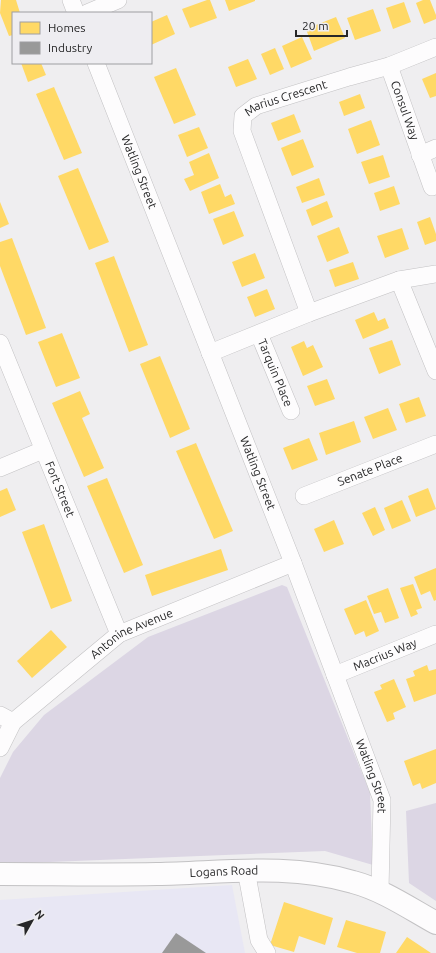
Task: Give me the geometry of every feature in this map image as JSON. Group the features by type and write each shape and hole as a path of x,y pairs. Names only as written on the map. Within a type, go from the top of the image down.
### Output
{"street":[{"path":"71,0 76,12"},
{"path":"89,12 118,0"},
{"name":"Marius Crescent","path":"310,313 242,131 243,116 256,106 348,77 389,66 436,47"},
{"name":"Watling Street","path":"96,64 293,563 382,800 380,891"},
{"name":"Consul Way","path":"389,66 432,187"},
{"name":"Consul Way","path":"420,155 436,148"},
{"path":"210,353 310,313 399,280 436,274"},
{"path":"399,280 436,371"},
{"name":"Tarquin Place","path":"259,334 291,412"},
{"name":"Fort Street","path":"0,344 119,634"},
{"name":"Senate Place","path":"304,496 436,444"},
{"path":"0,468 43,450"},
{"name":"Antonine Avenue","path":"0,748 6,719 119,634 293,563"},
{"name":"Macrius Way","path":"335,674 436,634"},
{"path":"246,870 259,940 267,953"},
{"name":"Logans Road","path":"0,874 158,874 246,870 293,870 352,881 380,891 436,923"}],"shaded area":[{"path":"282,585 287,587 370,793 373,865 325,851 0,864 0,778 13,752 44,715 148,637"},
{"path":"436,803 436,901 409,883 406,811"},
{"path":"232,885 245,953 0,953 0,900"}],"building: Homes":[{"path":"1,0 16,0 20,12 12,12 12,35 9,36 0,13"},
{"path":"210,0 217,18 190,28 182,9"},
{"path":"225,0 255,0 255,1 229,11"},
{"path":"423,0 430,0 436,15 436,19 424,24 416,3"},
{"path":"404,2 411,22 393,29 386,8"},
{"path":"373,9 381,31 355,40 347,18"},
{"path":"167,15 175,34 152,45 152,22"},
{"path":"336,17 345,38 314,51 306,29"},
{"path":"302,37 312,59 291,68 282,46"},
{"path":"275,48 284,69 270,75 261,54"},
{"path":"248,59 257,79 236,87 228,67"},
{"path":"21,64 41,64 46,75 28,82"},
{"path":"176,68 196,115 174,124 154,77"},
{"path":"436,73 436,96 430,98 422,79"},
{"path":"54,87 82,153 64,160 36,94"},
{"path":"360,94 365,108 344,116 339,102"},
{"path":"294,114 301,132 278,141 271,123"},
{"path":"371,120 380,145 357,154 348,129"},
{"path":"199,127 208,148 187,157 178,135"},
{"path":"303,139 314,167 292,176 281,148"},
{"path":"209,153 219,178 190,191 184,179 194,175 189,162"},
{"path":"383,155 390,177 369,184 361,162"},
{"path":"78,168 109,242 89,250 58,176"},
{"path":"319,178 325,195 302,203 296,187"},
{"path":"220,184 225,197 231,194 235,204 209,214 201,192"},
{"path":"394,186 400,204 380,211 374,193"},
{"path":"327,201 333,217 312,226 306,210"},
{"path":"0,202 9,224 0,228"},
{"path":"234,211 244,236 223,245 213,219"},
{"path":"430,217 436,234 436,241 425,245 417,222"},
{"path":"339,227 349,253 327,262 317,236"},
{"path":"402,228 409,249 385,258 377,236"},
{"path":"12,238 46,328 26,335 0,266 0,242"},
{"path":"255,253 265,278 242,287 232,262"},
{"path":"114,256 148,345 129,352 95,263"},
{"path":"353,262 359,279 335,287 329,270"},
{"path":"267,289 275,309 255,317 247,297"},
{"path":"374,312 378,321 385,318 389,328 363,339 355,320"},
{"path":"62,333 80,378 56,387 38,342"},
{"path":"392,340 401,365 379,374 369,348"},
{"path":"304,341 307,348 313,345 323,367 303,376 291,347"},
{"path":"160,356 190,429 170,438 140,364"},
{"path":"327,379 335,399 315,406 307,386"},
{"path":"80,391 90,414 82,418 104,468 84,477 52,403"},
{"path":"419,397 426,416 406,423 399,404"},
{"path":"388,408 397,430 373,439 364,417"},
{"path":"354,421 361,442 326,455 319,433"},
{"path":"309,438 318,460 292,470 283,448"},
{"path":"196,443 233,531 214,539 176,451"},
{"path":"107,478 143,565 124,573 87,486"},
{"path":"7,488 16,510 0,517 0,491"},
{"path":"428,488 436,509 416,517 408,496"},
{"path":"402,500 411,521 392,529 384,508"},
{"path":"375,507 385,530 373,536 362,513"},
{"path":"334,520 344,544 324,552 314,529"},
{"path":"44,524 72,601 51,609 22,532"},
{"path":"221,549 228,570 152,596 145,575"},
{"path":"436,568 436,600 434,601 430,591 421,595 414,577"},
{"path":"413,584 422,608 416,610 418,614 411,617 400,588"},
{"path":"388,588 399,618 385,623 381,612 374,614 367,596"},
{"path":"366,600 379,631 366,637 364,631 355,635 344,609"},
{"path":"51,630 67,647 32,678 17,661"},
{"path":"427,665 429,671 436,669 436,694 414,702 406,679 415,676 413,671"},
{"path":"394,679 406,707 393,713 395,719 387,722 374,692 382,689 380,685"},
{"path":"436,749 436,783 422,789 420,783 413,786 404,761"},
{"path":"284,902 333,918 325,945 299,936 294,952 270,945"},
{"path":"346,920 386,932 380,953 357,953 337,947"},
{"path":"407,937 431,953 396,953"}],"building: Industry":[{"path":"176,933 206,953 162,953"}]}
